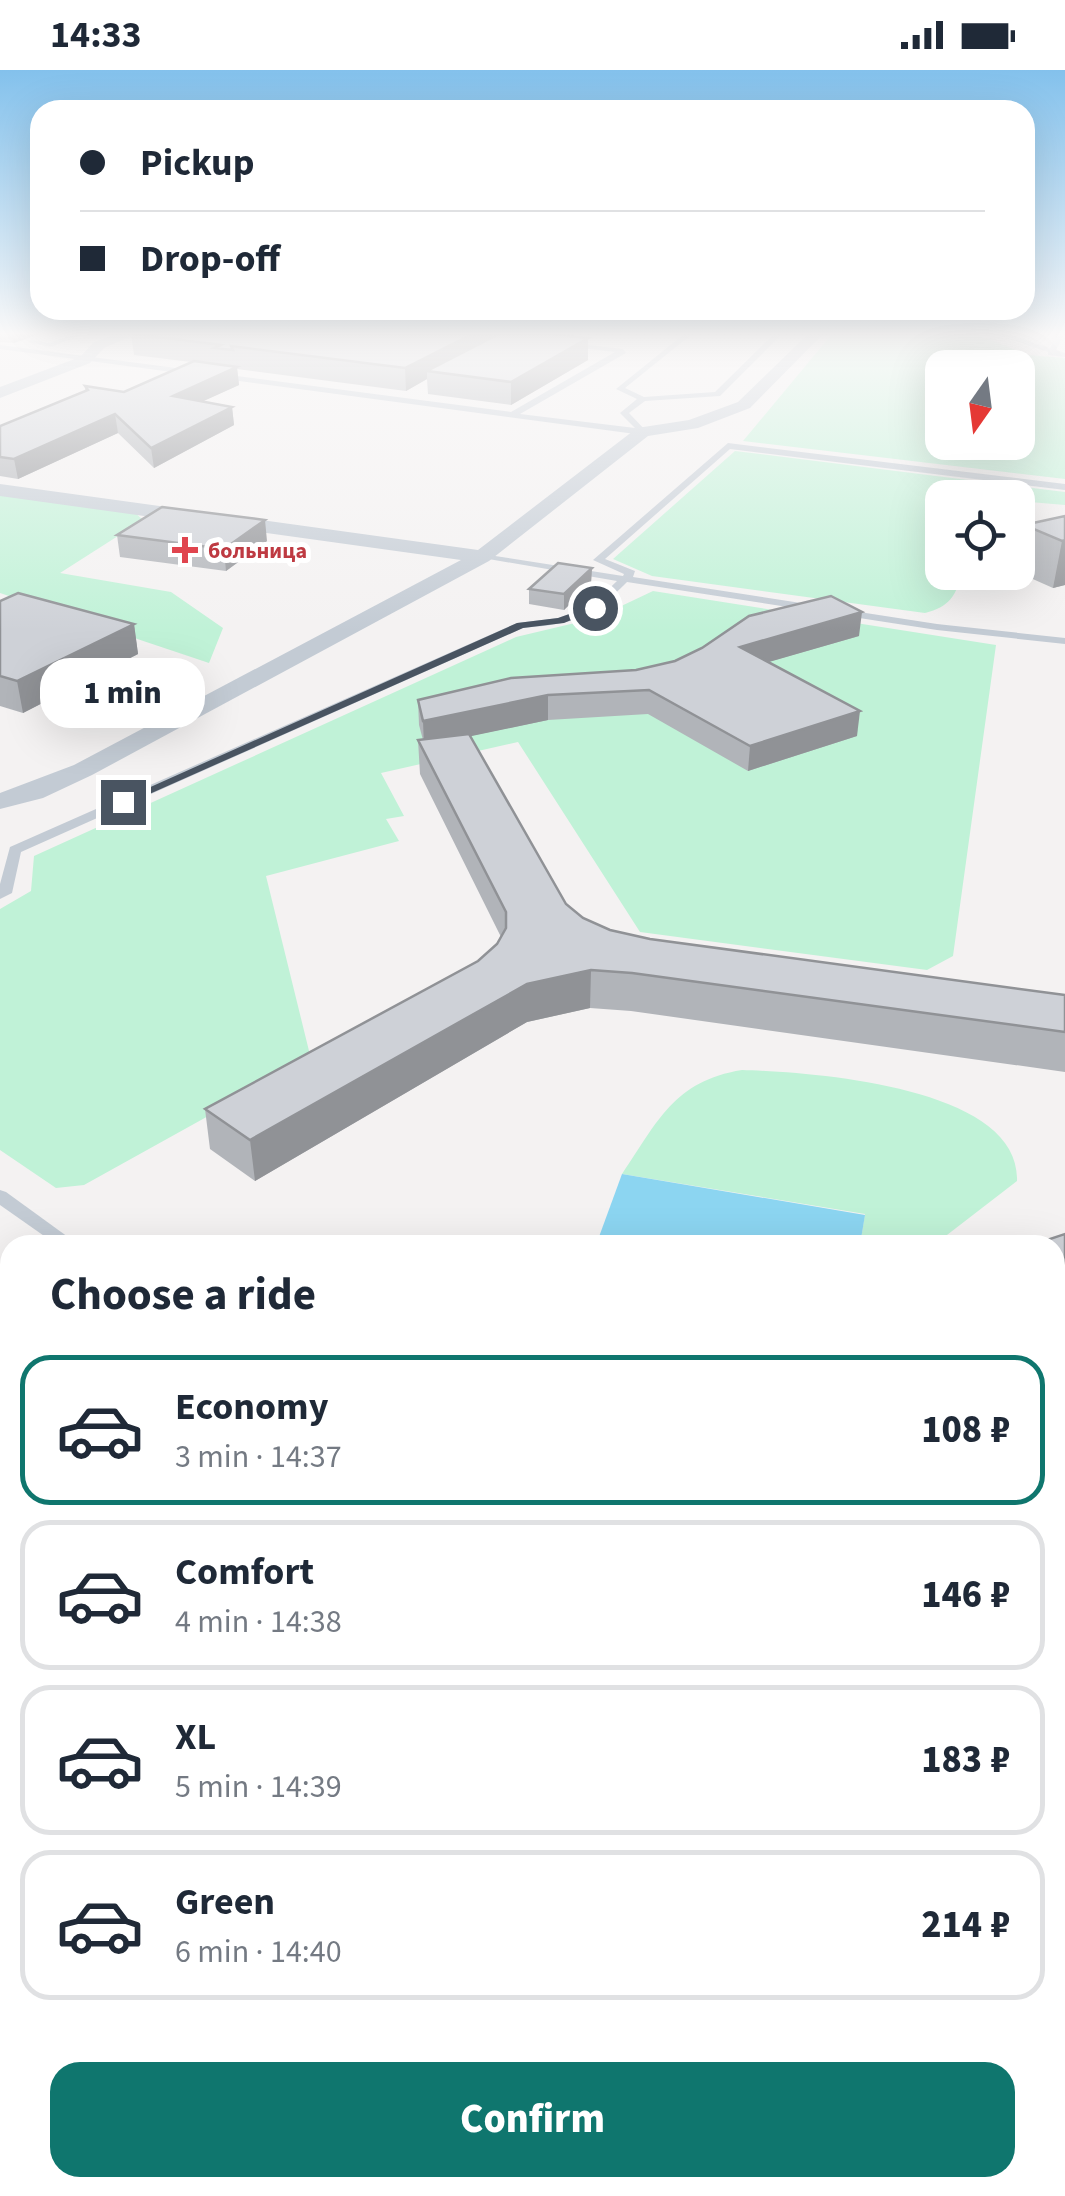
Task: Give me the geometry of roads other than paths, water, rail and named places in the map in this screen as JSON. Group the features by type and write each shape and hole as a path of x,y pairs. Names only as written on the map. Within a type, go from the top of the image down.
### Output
{"street":[{"path":"0,801 34,792 83,770 482,557 641,433"},
{"path":"0,490 482,557"}],"lane":[{"path":"0,895 5,893 15,850 520,625 560,621 595,608 631,574 598,560 728,446 1065,487"},
{"path":"482,557 937,627 1065,641"},
{"path":"0,1196 56,1235"}],"water":[{"path":"622,1174 865,1215 862,1235 600,1235"}],"place":[{"name":"больница","path":"185,550"}]}
